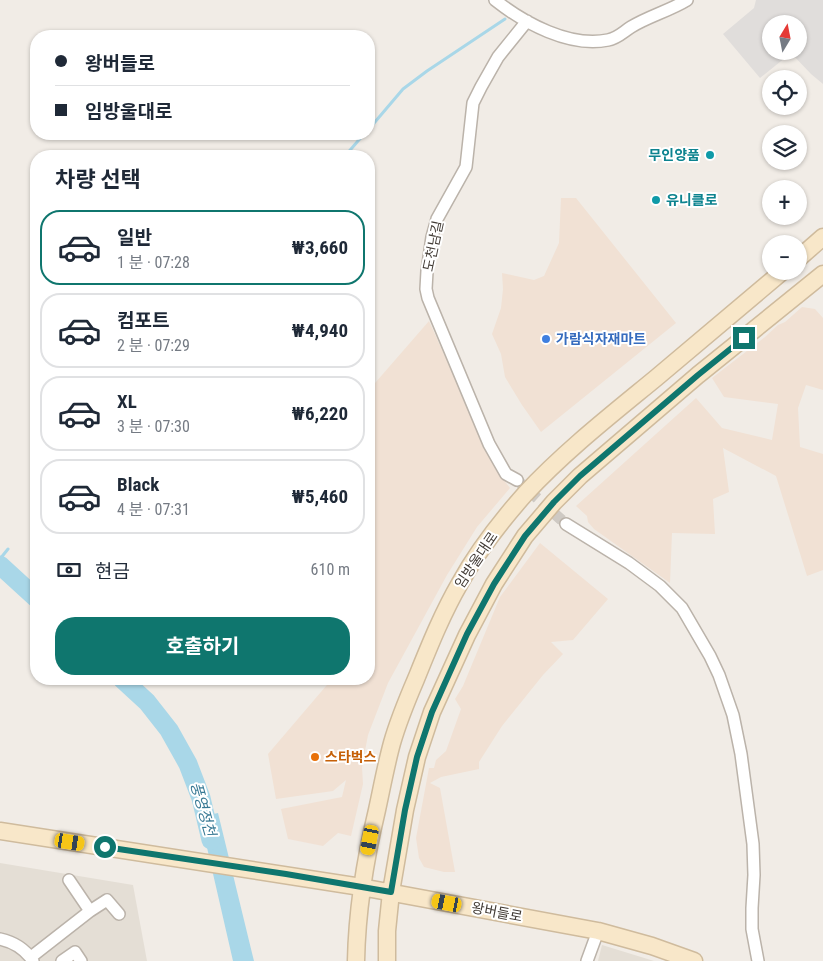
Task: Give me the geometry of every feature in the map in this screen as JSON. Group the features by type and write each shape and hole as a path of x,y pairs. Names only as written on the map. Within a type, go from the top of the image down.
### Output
{"main road":[{"path":"807,251 823,237"},
{"name":"임방울대로","path":"387,961 391,892 405,810 417,757 432,712 467,634 489,592 525,536 554,502 580,476 698,375 823,274"},
{"name":"임방울대로","path":"356,961 361,886 373,825 393,742 432,640 457,589 493,533 525,494 554,464 772,280"},
{"name":"왕버들로","path":"0,831 361,886 598,931 652,946 694,961"}],"street":[{"path":"495,0 506,9 540,28 577,40 599,41 610,40 686,0"},
{"name":"도천남길","path":"517,480 506,474 489,444 428,298 426,280 432,237 437,219 466,167 473,104 498,58 527,21"},
{"path":"566,524 629,563 660,586 682,608 719,675 733,715 741,754 753,844 752,929 758,961"},
{"path":"69,880 90,911"},
{"path":"0,939 22,948 32,959 90,911 107,900 119,914"},
{"path":"587,961 598,931"},
{"path":"62,961 76,952 82,961"}],"shaded area":[{"path":"756,0 823,0 823,84 798,60 808,60 808,15 762,15 762,60 782,60 770,70 762,70 762,76 760,78 723,34 754,8"},
{"path":"561,198 576,198 676,323 541,432 505,377 501,354 492,334 501,308 502,273 534,280 544,276 559,243"},
{"path":"802,307 815,309 823,318 823,390 806,385 798,408 800,447 823,454 823,570 807,576 776,476 723,448 729,492 713,499 715,534 672,533 670,583 594,529 588,522 587,516 576,506 696,398 722,428 772,440 778,404 724,397 712,378"},
{"path":"429,321 496,470 510,488 477,527 447,575 388,683 368,735 362,767 363,784 351,836 338,833 323,846 288,839 281,809 342,797 346,780 333,791 276,799 268,754 327,685 375,685 375,383"},
{"path":"540,543 608,599 573,640 551,642 563,654 543,675 502,726 479,762 479,769 441,777 430,783 440,788 455,872 444,872 424,867 419,858 416,838 429,768 434,768 436,760 446,751 461,709 455,699 463,686 500,597"},
{"path":"0,863 133,885 147,961 0,961"},
{"path":"602,945 654,961 598,961"}],"water":[{"name":"풍영정천","path":"218,813 254,961 233,961 200,817"}],"waterway":[{"path":"375,122 403,89 505,19"},
{"path":"350,150 359,140"},
{"path":"0,559 8,549"},
{"name":"풍영정천","path":"0,565 30,592"},
{"name":"풍영정천","path":"129,685 147,702 169,730 188,764 201,798 211,840"}],"tunnel":[{"path":"517,480 566,524"}],"place":[{"name":"무인양품","path":"710,155"},
{"name":"유니클로","path":"656,200"},
{"name":"가람식자재마트","path":"546,339"},
{"name":"스타벅스","path":"315,757"}],"route":[{"path":"105,847 391,892 405,810 417,757 432,712 467,634 494,584 525,536 554,502 580,476 744,338"}]}
